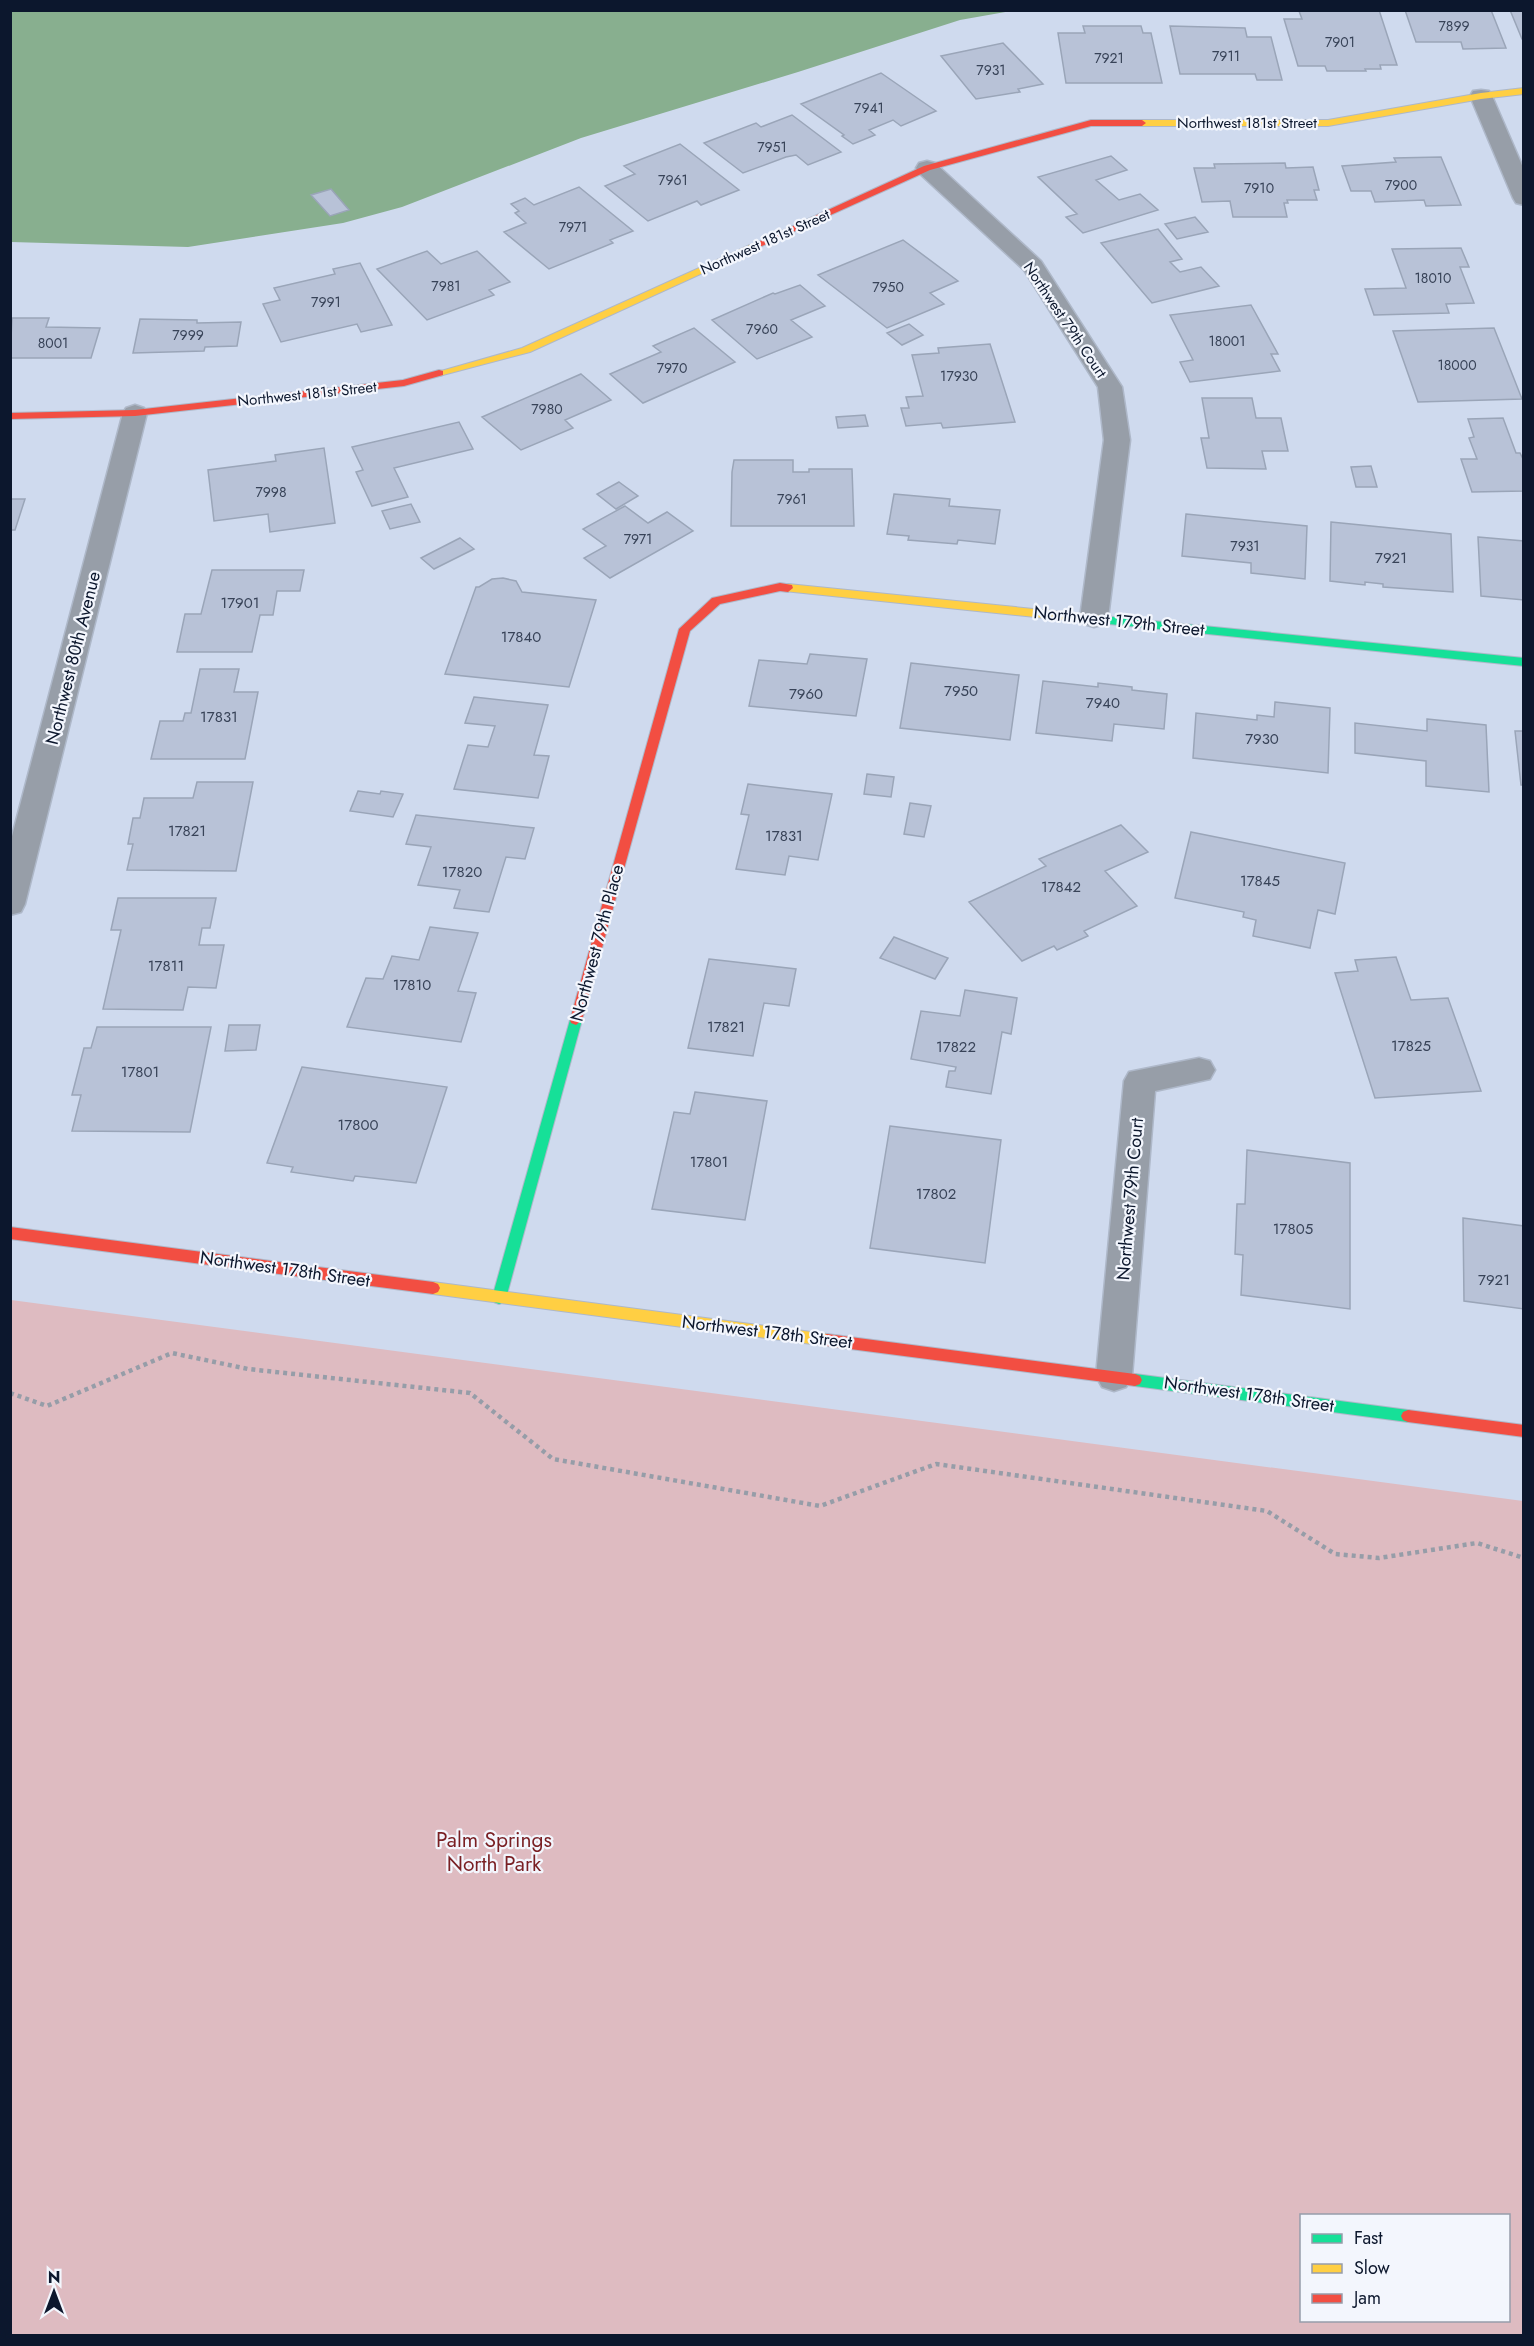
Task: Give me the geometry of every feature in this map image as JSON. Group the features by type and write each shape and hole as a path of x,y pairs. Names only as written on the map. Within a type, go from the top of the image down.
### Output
{"street":[{"name":"Northwest 181st Street","path":"10,416 135,413 404,383 526,350 927,168 1091,123 1328,123 1481,96 1524,91"},
{"path":"1481,96 1524,198"},
{"name":"Northwest 79th Court","path":"927,168 1033,267 1110,387 1117,440 1094,618"},
{"name":"Northwest 80th Avenue","path":"10,904 135,413"},
{"name":"Northwest 179th Street","path":"716,601 780,586 1524,662"},
{"name":"Northwest 79th Place","path":"499,1298 684,629 716,601"},
{"name":"Northwest 79th Court","path":"1114,1376 1140,1081 1199,1070"},
{"name":"Northwest 178th Street","path":"10,1233 1524,1431"}],"path":[{"path":"10,1393 47,1406 172,1353 248,1369 470,1393 553,1459 820,1506 936,1464 1267,1511 1335,1554 1379,1558 1477,1543 1524,1558"}],"green space":[{"name":"Palm Springs North Park","path":"11,1300 1523,1501 1523,2335 11,2335"}],"shaded area":[{"path":"10,11 1011,11 960,20 581,138 402,207 343,223 188,247 11,242"}],"building":[{"path":"1379,10 1397,65 1380,65 1381,69 1365,69 1366,71 1327,71 1325,66 1298,66 1284,19 1302,19 1299,11"},
{"path":"1405,10 1491,10 1506,48 1463,49 1461,42 1416,42"},
{"path":"1510,10 1524,10 1524,39 1522,39"},
{"path":"1083,26 1141,26 1143,33 1151,33 1162,83 1066,83 1058,33 1085,33"},
{"path":"1170,26 1245,28 1247,37 1271,37 1282,80 1257,80 1255,74 1180,74"},
{"path":"1003,43 1043,84 1018,89 1020,92 976,99 941,56"},
{"path":"881,73 936,111 901,126 893,120 869,130 875,135 853,144 801,104"},
{"path":"792,115 841,152 808,165 796,155 786,157 743,173 704,143 756,123 761,127"},
{"path":"680,144 739,190 701,205 697,201 648,221 605,186 635,174 624,166"},
{"path":"1111,156 1127,170 1096,180 1119,200 1140,194 1158,210 1083,233 1066,217 1077,214 1038,177"},
{"path":"1441,157 1461,205 1426,206 1424,200 1375,202 1371,191 1351,191 1342,166 1396,162 1394,158"},
{"path":"1285,163 1286,168 1313,167 1319,190 1314,190 1317,200 1287,200 1288,203 1284,203 1287,217 1233,217 1230,201 1202,202 1194,168 1215,168 1214,164"},
{"path":"579,187 633,231 610,240 613,243 549,269 504,232 526,223 515,213 519,211 511,204 525,198 534,205"},
{"path":"331,189 349,210 330,216 311,195"},
{"path":"1195,217 1208,232 1177,239 1165,224"},
{"path":"1158,229 1182,259 1170,262 1180,272 1201,267 1219,286 1152,303 1101,243"},
{"path":"903,240 958,281 930,293 944,304 887,328 818,275"},
{"path":"1461,248 1469,267 1460,267 1474,303 1446,304 1449,313 1374,315 1365,289 1406,288 1392,249"},
{"path":"427,251 441,264 477,251 510,282 489,290 494,295 427,320 377,269"},
{"path":"360,263 392,325 361,332 357,324 281,342 263,304 280,300 274,288 335,274 333,269"},
{"path":"800,285 825,306 791,320 812,337 757,359 712,320 773,293"},
{"path":"1251,305 1278,354 1271,354 1280,371 1190,382 1180,362 1193,360 1170,315"},
{"path":"12,318 49,318 46,327 100,328 91,358 10,358"},
{"path":"140,319 197,320 197,323 241,322 237,346 205,347 204,351 133,353"},
{"path":"909,324 923,335 902,345 887,333"},
{"path":"694,328 735,362 643,403 610,374 661,352 653,346"},
{"path":"1494,328 1522,399 1418,402 1393,331"},
{"path":"990,344 1015,422 943,428 941,423 906,426 901,408 909,408 906,397 923,396 912,355 939,353 938,348"},
{"path":"581,374 611,400 565,420 573,428 521,450 482,417"},
{"path":"1202,398 1252,398 1256,418 1281,418 1288,451 1262,451 1266,469 1207,468 1201,438 1209,438"},
{"path":"865,415 868,426 838,428 836,417"},
{"path":"1503,418 1516,453 1520,453 1524,461 1524,491 1472,492 1461,459 1477,459 1469,438 1474,437 1468,419"},
{"path":"459,422 473,449 394,468 408,497 372,506 356,472 363,470 352,447"},
{"path":"324,448 335,523 270,532 268,514 214,521 208,470 276,461 275,455"},
{"path":"734,460 793,460 793,472 809,472 809,469 852,469 854,526 731,526"},
{"path":"1371,466 1377,487 1356,487 1351,467"},
{"path":"619,482 638,496 616,509 597,494"},
{"path":"894,494 950,499 949,506 1000,510 995,544 958,540 957,544 908,540 909,536 887,534"},
{"path":"10,499 25,499 15,530 10,530"},
{"path":"411,504 420,522 390,529 382,511"},
{"path":"625,506 648,523 667,512 693,531 610,578 584,558 606,546 583,529"},
{"path":"1186,514 1307,526 1305,579 1251,573 1251,563 1182,556"},
{"path":"1331,522 1451,534 1453,592 1383,587 1383,584 1365,582 1365,585 1330,581"},
{"path":"1478,537 1524,541 1524,600 1481,596"},
{"path":"460,538 474,549 434,569 421,558"},
{"path":"212,570 304,570 300,591 277,591 273,615 260,615 252,652 177,652 185,614 201,614"},
{"path":"503,578 516,581 522,592 596,600 569,687 445,674 476,587 492,579"},
{"path":"810,654 867,659 856,716 749,706 759,660 807,664"},
{"path":"911,663 1019,675 1010,740 900,728"},
{"path":"200,669 239,669 234,692 258,692 245,759 151,759 160,721 183,721 185,713 191,713"},
{"path":"1043,681 1098,687 1098,683 1167,694 1164,729 1114,724 1112,741 1036,733"},
{"path":"474,697 548,705 534,755 549,756 538,798 454,789 468,745 488,747 495,726 465,723"},
{"path":"1275,702 1330,708 1328,773 1193,758 1196,713 1257,720 1257,715 1274,717"},
{"path":"1427,719 1486,725 1489,792 1426,786 1426,761 1355,753 1355,723 1427,731"},
{"path":"1515,731 1524,731 1524,785 1521,785"},
{"path":"867,774 894,777 891,797 864,794"},
{"path":"197,782 253,782 236,871 127,870 133,844 128,844 133,818 140,818 144,798 193,798"},
{"path":"748,784 832,794 818,860 789,856 785,875 736,869 749,815 741,814"},
{"path":"358,791 403,794 393,817 350,811"},
{"path":"910,803 931,806 924,837 904,834"},
{"path":"416,815 534,828 525,859 506,857 489,912 454,908 460,890 418,885 431,847 406,844"},
{"path":"1121,825 1148,852 1105,871 1137,906 1084,931 1088,936 1057,950 1054,946 1022,961 969,902 1046,866 1039,859"},
{"path":"1191,832 1345,863 1335,914 1318,910 1310,948 1253,936 1256,920 1243,917 1244,912 1175,898"},
{"path":"118,898 216,898 210,928 202,928 199,945 224,945 216,988 188,987 183,1010 103,1009 121,930 111,930"},
{"path":"430,927 478,933 458,991 476,993 461,1042 347,1027 366,978 383,979 392,956 419,960"},
{"path":"894,937 948,958 935,979 880,958"},
{"path":"1396,957 1411,1000 1448,998 1481,1091 1375,1098 1335,973 1358,971 1355,960"},
{"path":"709,959 796,969 789,1006 764,1003 753,1056 688,1048"},
{"path":"965,990 1017,998 1011,1034 1002,1032 991,1094 946,1087 949,1071 955,1071 956,1067 911,1059 921,1011 960,1016"},
{"path":"229,1025 260,1025 256,1050 225,1051"},
{"path":"97,1027 211,1027 190,1132 72,1131 81,1095 72,1095 84,1048 91,1048"},
{"path":"302,1067 447,1087 416,1183 355,1176 353,1181 291,1172 293,1167 267,1163"},
{"path":"695,1092 767,1101 745,1220 652,1209 674,1112 690,1114"},
{"path":"890,1126 1001,1140 985,1263 870,1248"},
{"path":"1247,1150 1350,1163 1350,1309 1241,1295 1243,1255 1235,1254 1237,1204 1245,1204"},
{"path":"1463,1218 1524,1226 1524,1309 1464,1301"}],"traffic: fast":[{"path":"1103,620 1524,662"},
{"path":"499,1298 576,1020"},
{"path":"1135,1380 1408,1416"}],"traffic: slow":[{"path":"1142,123 1328,123 1481,96 1524,91"},
{"path":"439,373 526,350 750,248"},
{"path":"788,588 1103,620"},
{"path":"433,1288 827,1340"}],"traffic: jam":[{"path":"750,248 927,168 1091,123 1142,123"},
{"path":"10,416 135,413 404,383 439,373"},
{"path":"576,1020 685,629 716,601 780,587 788,588"},
{"path":"10,1233 433,1288"},
{"path":"827,1340 1135,1380"},
{"path":"1408,1416 1524,1431"}]}
